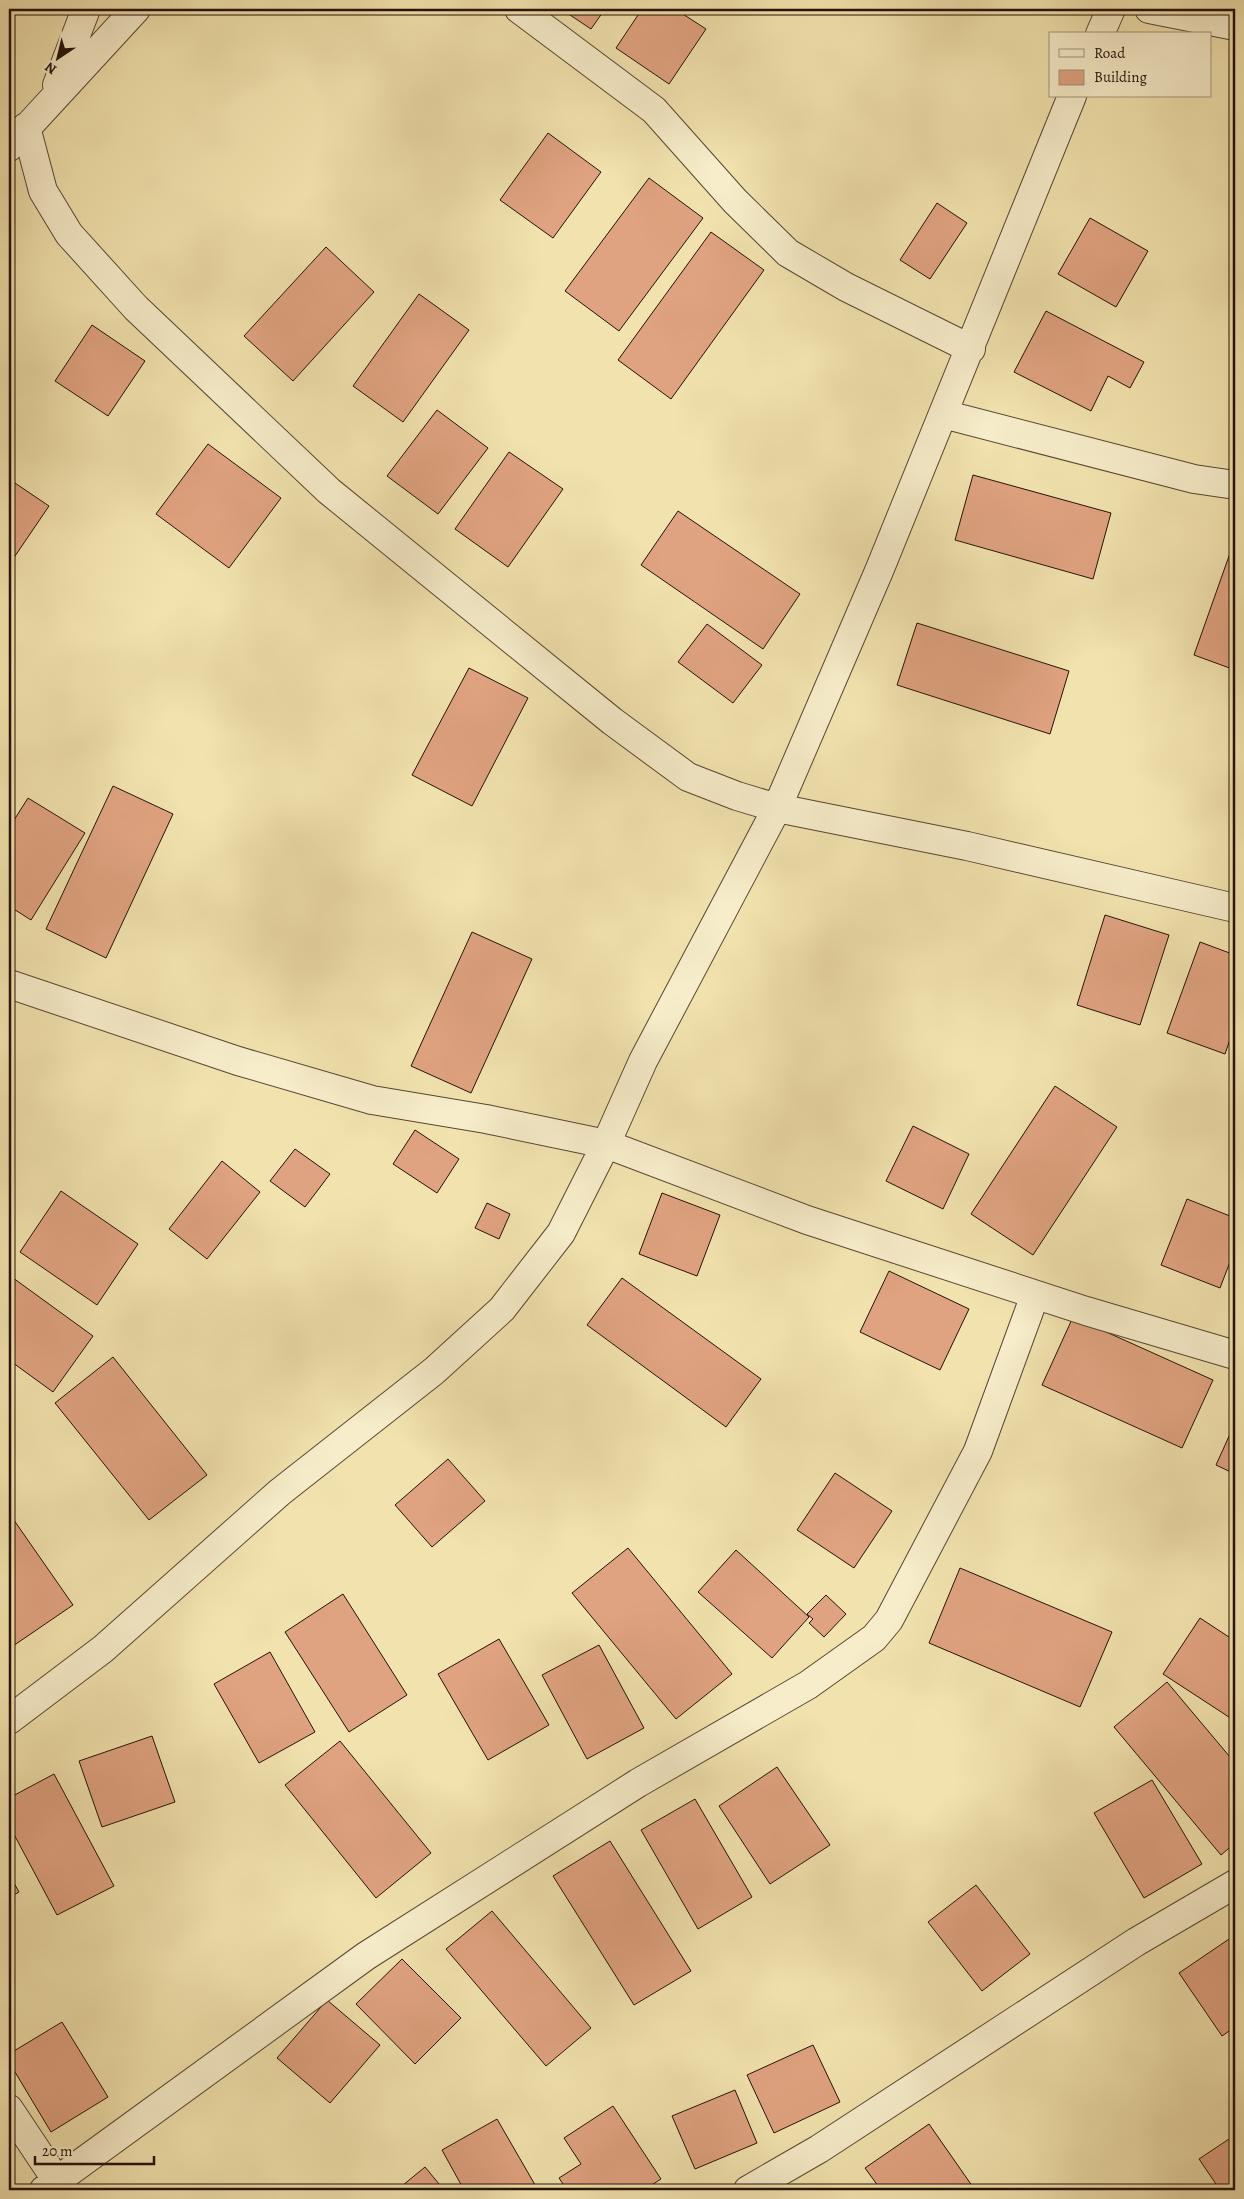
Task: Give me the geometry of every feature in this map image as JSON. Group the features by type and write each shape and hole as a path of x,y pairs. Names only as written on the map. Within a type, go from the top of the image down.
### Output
{"street":[{"path":"52,98 86,9"},
{"path":"9,147 52,98 136,9"},
{"path":"519,9 654,110 735,201 788,253 846,287 971,349"},
{"path":"1101,32 1111,9"},
{"path":"1149,9 1235,26"},
{"path":"9,1720 103,1649 280,1492 434,1371 502,1309 561,1233 606,1144 644,1061 777,808 879,571 971,349 1071,98"},
{"path":"26,127 43,191 69,234 136,308 329,490 612,721 688,776 737,796 777,808 967,846 1235,908"},
{"path":"943,414 1194,479 1235,485"},
{"path":"9,984 238,1061 372,1100 486,1119 606,1144 807,1220 1035,1295 1235,1355"},
{"path":"9,2109 55,2187 366,1956 638,1783 808,1685 874,1638 889,1620 978,1451 1035,1295"},
{"path":"748,2190 820,2149 1136,1942 1235,1884"}],"building":[{"path":"561,9 605,9 591,29"},
{"path":"642,9 675,9 706,29 669,84 616,48"},
{"path":"548,133 601,172 553,238 500,200"},
{"path":"649,178 703,218 619,331 565,291"},
{"path":"937,203 967,223 930,279 900,260"},
{"path":"1090,218 1148,251 1116,307 1058,274"},
{"path":"711,232 764,270 671,399 618,360"},
{"path":"326,247 374,292 293,381 244,336"},
{"path":"419,294 469,330 403,422 353,386"},
{"path":"1046,311 1144,362 1130,388 1108,376 1091,411 1014,372"},
{"path":"92,325 145,361 108,416 55,381"},
{"path":"437,410 488,448 438,514 387,476"},
{"path":"208,444 281,498 229,568 156,514"},
{"path":"509,452 563,489 508,567 455,529"},
{"path":"973,475 1111,513 1093,579 955,540"},
{"path":"9,479 49,506 11,562 9,560"},
{"path":"678,511 800,594 763,649 641,565"},
{"path":"1235,539 1235,670 1194,655"},
{"path":"917,623 1069,671 1050,734 897,685"},
{"path":"707,624 762,665 733,703 678,662"},
{"path":"469,668 528,698 472,806 412,775"},
{"path":"113,786 173,814 106,958 46,929"},
{"path":"28,798 85,833 31,920 9,906 9,828"},
{"path":"1105,915 1169,935 1140,1025 1077,1005"},
{"path":"472,932 532,959 471,1093 411,1066"},
{"path":"1200,942 1235,955 1235,1025 1225,1054 1167,1033"},
{"path":"1055,1086 1117,1127 1033,1255 971,1214"},
{"path":"913,1126 969,1154 943,1209 886,1181"},
{"path":"415,1130 459,1159 437,1193 393,1164"},
{"path":"295,1149 330,1174 305,1207 270,1181"},
{"path":"222,1161 260,1192 207,1259 169,1229"},
{"path":"61,1191 138,1244 97,1305 20,1252"},
{"path":"662,1193 720,1215 697,1276 639,1254"},
{"path":"1187,1199 1235,1218 1235,1249 1220,1288 1161,1265"},
{"path":"487,1203 510,1214 499,1239 475,1228"},
{"path":"889,1271 969,1309 940,1370 860,1332"},
{"path":"9,1275 93,1336 53,1392 9,1360"},
{"path":"622,1278 761,1379 726,1427 587,1325"},
{"path":"1073,1317 1213,1380 1182,1448 1042,1385"},
{"path":"113,1357 207,1475 149,1520 55,1403"},
{"path":"1235,1423 1235,1474 1216,1465"},
{"path":"448,1459 485,1501 432,1547 395,1505"},
{"path":"835,1473 892,1511 854,1568 797,1530"},
{"path":"9,1513 73,1605 13,1646 9,1641"},
{"path":"628,1548 732,1674 676,1719 572,1593"},
{"path":"736,1550 809,1617 772,1658 698,1592"},
{"path":"960,1568 1112,1632 1080,1707 929,1643"},
{"path":"343,1594 407,1695 349,1732 285,1632"},
{"path":"826,1595 846,1614 824,1637 809,1623 813,1619 807,1614"},
{"path":"1200,1618 1235,1641 1235,1721 1163,1674"},
{"path":"499,1639 549,1725 488,1760 438,1674"},
{"path":"599,1645 644,1728 587,1759 542,1675"},
{"path":"270,1652 315,1732 259,1763 214,1684"},
{"path":"1167,1682 1235,1763 1235,1843 1221,1855 1114,1727"},
{"path":"152,1736 175,1802 102,1827 79,1761"},
{"path":"340,1741 431,1853 376,1898 285,1785"},
{"path":"777,1767 830,1845 770,1884 719,1806"},
{"path":"54,1774 114,1886 57,1915 9,1825 9,1798"},
{"path":"1152,1780 1202,1864 1144,1898 1094,1813"},
{"path":"695,1799 752,1897 698,1929 641,1830"},
{"path":"610,1841 691,1971 634,2005 553,1876"},
{"path":"9,1874 19,1892 9,1898"},
{"path":"976,1885 1030,1954 982,1991 928,1922"},
{"path":"492,1911 591,2028 546,2066 446,1949"},
{"path":"1235,1935 1235,2027 1222,2036 1179,1973"},
{"path":"402,1959 461,2018 415,2064 356,2004"},
{"path":"327,2000 380,2045 330,2103 277,2058"},
{"path":"62,2022 108,2097 51,2132 9,2062 9,2054"},
{"path":"813,2045 840,2102 774,2133 747,2075"},
{"path":"735,2090 757,2143 695,2169 672,2116"},
{"path":"613,2106 661,2179 644,2190 567,2190 559,2178 581,2164 564,2138"},
{"path":"497,2119 538,2190 464,2190 442,2150"},
{"path":"929,2124 975,2190 881,2190 865,2168"},
{"path":"1235,2135 1235,2190 1220,2190 1199,2159"},
{"path":"425,2167 444,2190 397,2190"}]}
